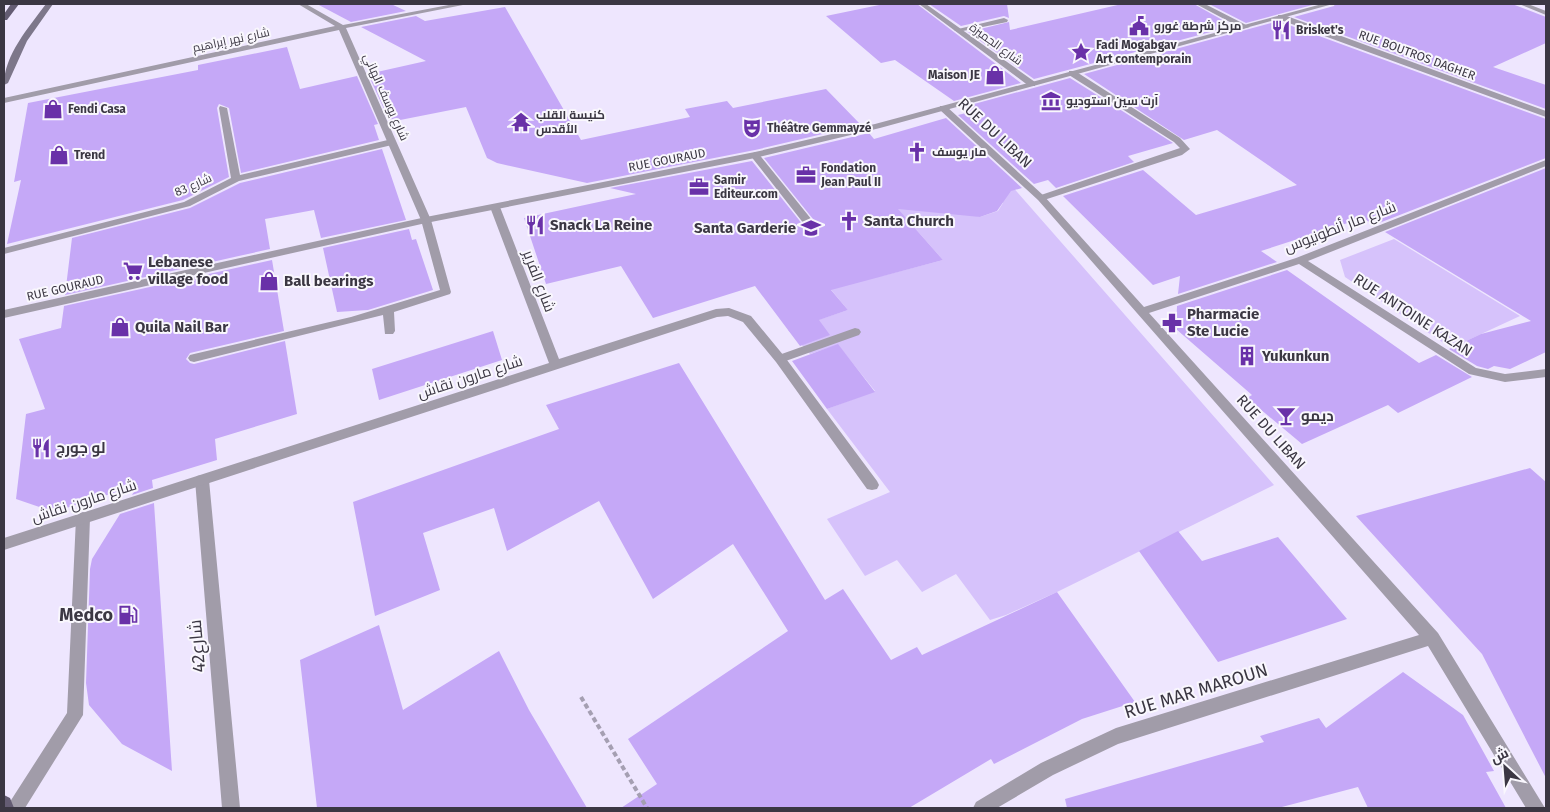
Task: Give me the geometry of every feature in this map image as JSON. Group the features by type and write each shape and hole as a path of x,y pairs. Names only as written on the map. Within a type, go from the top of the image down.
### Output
{"main road":[{"path":"4,18 15,4"},
{"path":"4,83 23,41 49,4"},
{"path":"4,804 5,808"}],"street":[{"path":"301,4 342,27"},
{"name":"شارع نهر إبراهيم","path":"4,100 342,27 464,4"},
{"name":"شارع الجميزة","path":"922,4 1032,84"},
{"path":"1200,4 1246,27"},
{"name":"RUE GOURAUD","path":"4,314 426,220 755,156 1072,74 1329,4"},
{"path":"1522,4 1546,13"},
{"name":"RUE BOUTROS DAGHER","path":"1281,17 1546,114"},
{"path":"958,30 1004,20"},
{"name":"شارع يوسف الهاني","path":"342,27 426,220 446,292 388,308"},
{"path":"1041,198 1179,153 1184,149 1177,140 1072,74"},
{"path":"223,108 236,179"},
{"name":"RUE DU LIBAN","path":"943,108 1041,198 1432,638 1536,808"},
{"name":"شارع 83","path":"4,251 188,204 236,179 392,142"},
{"path":"755,156 812,227"},
{"name":"شارع مار أنطونيوس","path":"1142,311 1300,260 1546,163"},
{"name":"شارع الفرير","path":"495,208 556,366"},
{"name":"RUE ANTOINE KAZAN","path":"1300,260 1473,371 1505,378 1546,373"},
{"path":"194,358 352,320 388,308 389,331"},
{"name":"شارع مارون نقاش","path":"4,544 556,366 703,316 730,312 747,319 780,359 872,485"},
{"path":"780,359 855,332"},
{"name":"شارع42","path":"202,480 231,808"},
{"path":"15,808 75,715 83,518"},
{"name":"RUE MAR MAROUN","path":"982,808 1012,788 1066,759 1116,736 1432,638"}],"path":[{"path":"581,697 647,808"}],"shaded area":[{"path":"990,161 1274,485 1057,592 1006,615 990,620 956,574 922,592 897,560 865,576 827,519 890,492 827,409 875,391 838,345 810,354 788,330 848,310 817,273 868,259 882,276 943,260 906,218 878,224 830,167 980,217 998,211 1003,203"},
{"path":"1394,239 1520,316 1451,348 1345,277 1340,260"}],"building":[{"path":"317,4 391,4 406,11 351,22"},
{"path":"884,4 917,4 1021,83 954,101 895,60 881,63 826,16"},
{"path":"929,4 1007,4 1009,18 1004,16 961,26"},
{"path":"1122,4 1194,4 1233,26 1034,79 968,32 1009,22 1010,30"},
{"path":"1209,4 1316,4 1246,23"},
{"path":"1335,4 1512,4 1546,17 1546,43 1493,67 1546,85 1546,109 1294,17 1334,6"},
{"path":"505,7 581,140 690,117 685,109 727,101 733,108 826,89 861,125 755,150 587,183 497,163 487,158 466,107 390,122 368,74 426,61 361,27 416,16 425,21"},
{"path":"1278,21 1546,119 1546,158 1374,225 1363,218 1261,251 1277,262 1178,294 1180,276 1153,285 1063,196 1143,170 1196,215 1297,185 1217,130 1184,140 1084,74"},
{"path":"287,47 300,89 357,76 378,124 374,125 379,140 241,173 229,108 219,104 217,108 229,177 183,200 7,244 21,180 14,182 28,103 198,70 198,65"},
{"path":"1070,78 1173,143 1128,156 1134,162 1056,188 1048,180 1034,184 958,115 970,112 963,107"},
{"path":"946,118 1022,188 1011,191 997,211 980,217 898,209 943,260 831,290 848,310 819,320 830,335 800,346 755,286 653,318 621,266 546,284 524,218 636,194 610,188 752,161 807,230 816,231 817,224 764,158 869,133 874,139"},
{"path":"382,149 406,220 321,238 314,210 265,219 270,249 65,295 72,238 190,208 240,183"},
{"path":"1546,168 1546,352 1510,369 1494,366 1488,369 1477,366 1449,349 1481,334 1531,321 1385,232"},
{"path":"409,229 412,240 416,239 433,290 368,310 337,312 323,248"},
{"path":"272,260 284,331 190,353 186,359 194,364 285,341 297,414 215,439 217,460 152,480 153,488 132,495 138,485 54,512 16,499 26,414 45,409 19,339 61,328 64,306"},
{"path":"1287,270 1419,363 1436,355 1472,377 1398,413 1388,405 1302,444 1247,398 1252,395 1176,329 1177,306"},
{"path":"493,331 502,360 379,400 372,369"},
{"path":"838,344 875,392 827,409 792,361"},
{"path":"679,363 825,600 843,589 891,660 917,647 922,655 1057,592 1135,702 1082,719 994,764 991,759 909,808 621,808 657,784 628,739 788,631 733,544 653,599 599,501 507,551 494,508 423,533 440,590 375,616 353,502 559,429 546,405"},
{"path":"1530,468 1546,482 1546,778 1482,654 1356,516"},
{"path":"154,503 172,771 122,744 89,705 86,683 90,569 92,559 120,514"},
{"path":"1178,531 1202,561 1278,537 1347,619 1218,662 1139,551"},
{"path":"379,625 403,710 499,651 529,710 587,808 317,808 300,660"},
{"path":"1403,672 1463,715 1494,771 1486,772 1506,808 1368,808 1358,787 1278,808 1067,808 1065,799 1264,742 1260,736 1319,718 1326,728"}],"place":[{"name":"مركز شرطة غورو","path":"1139,26"},
{"name":"Brisket's","path":"1281,30"},
{"name":"Fadi Mogabgav Art contemporain","path":"1081,52"},
{"name":"Maison JE","path":"995,75"},
{"name":"آرت سين استوديو","path":"1051,101"},
{"name":"Fendi Casa","path":"53,109"},
{"name":"كنيسة القلب الأقدس","path":"521,122"},
{"name":"Théâtre Gemmayzé","path":"752,128"},
{"name":"مار يوسف","path":"917,152"},
{"name":"Trend","path":"59,155"},
{"name":"Fondation Jean Paul II","path":"806,175"},
{"name":"Samir Editeur.com","path":"699,187"},
{"name":"Santa Church","path":"849,221"},
{"name":"Snack La Reine","path":"535,225"},
{"name":"Santa Garderie","path":"811,228"},
{"name":"Lebanese village food","path":"133,271"},
{"name":"Ball bearings","path":"269,281"},
{"name":"Pharmacie Ste Lucie","path":"1172,323"},
{"name":"Quila Nail Bar","path":"120,327"},
{"name":"Yukunkun","path":"1247,356"},
{"name":"ديمو","path":"1286,416"},
{"name":"لو جورج","path":"41,448"},
{"name":"Medco","path":"128,615"}]}
